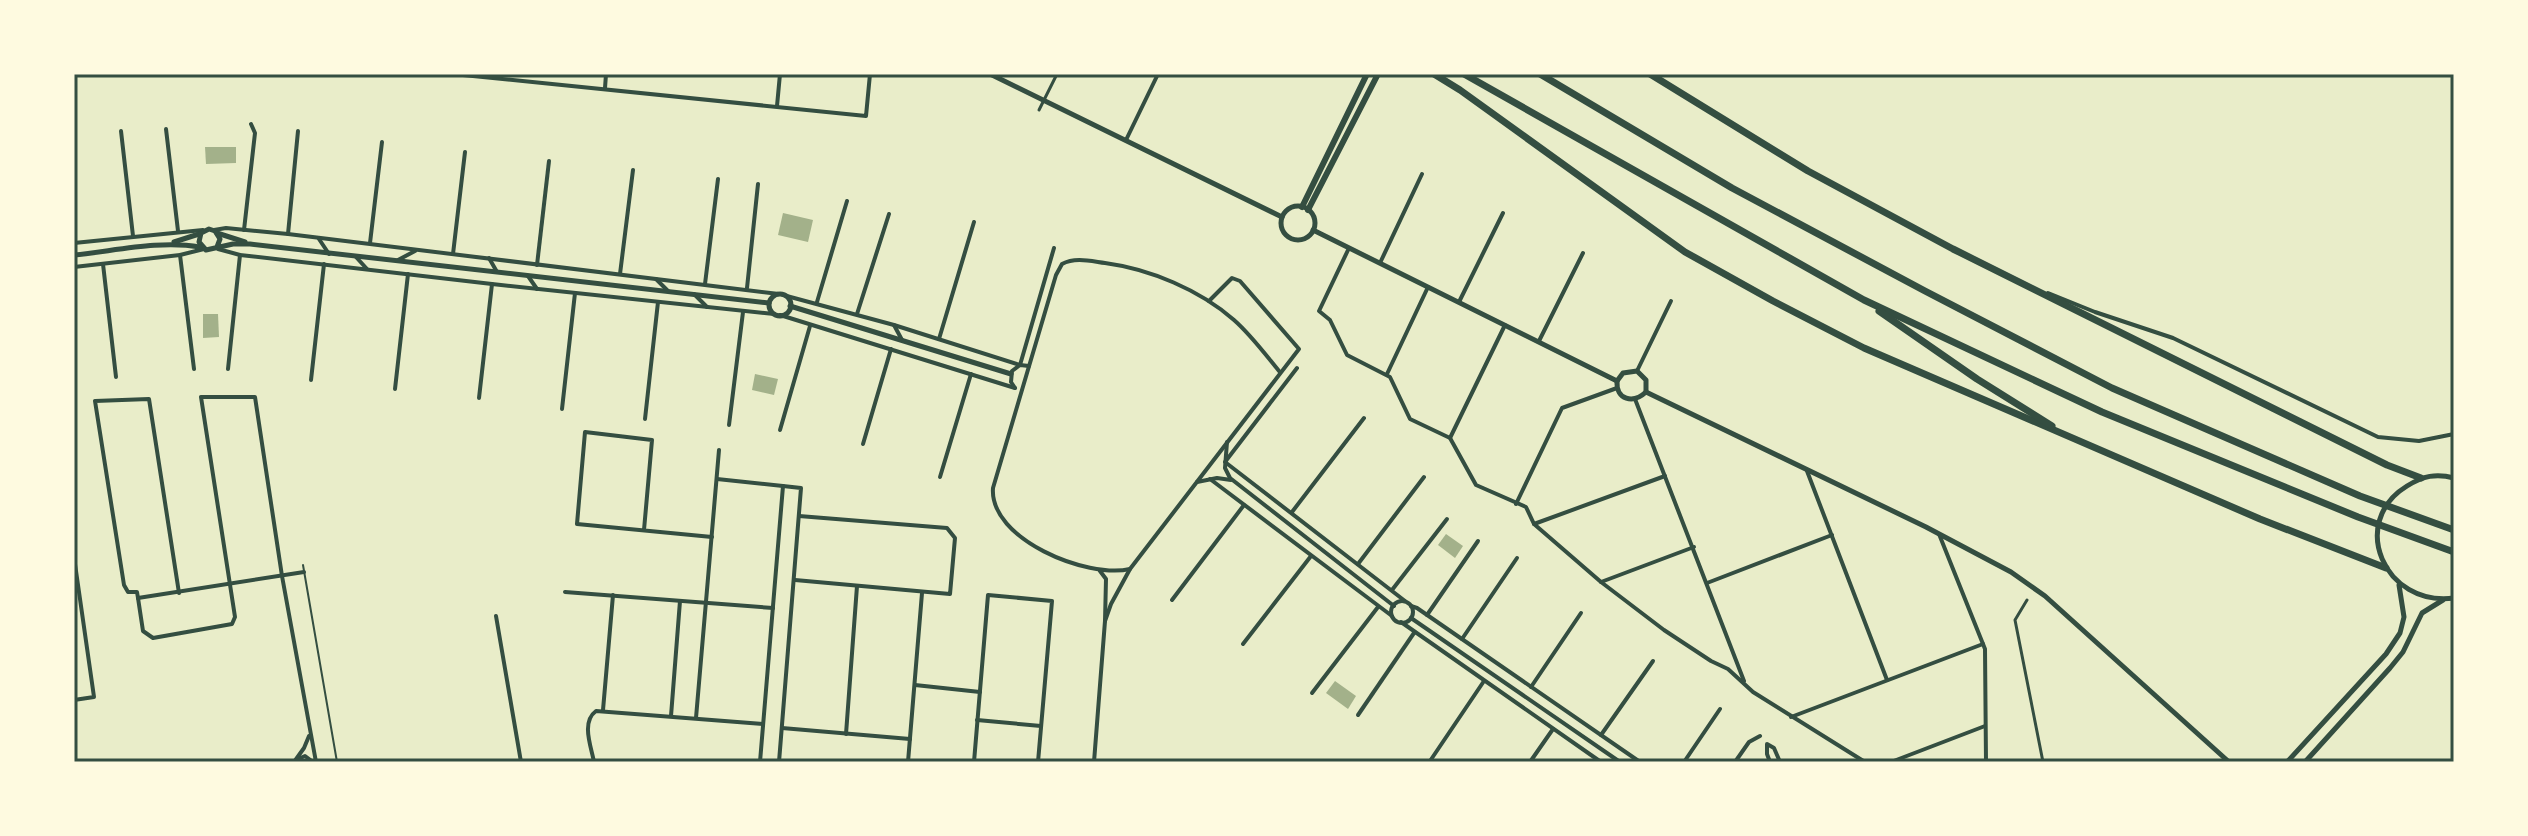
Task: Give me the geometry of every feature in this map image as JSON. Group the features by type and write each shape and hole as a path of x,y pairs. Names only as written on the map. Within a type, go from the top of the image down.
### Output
{"highway":[{"path":"1434,74 1685,252 1773,301 1864,348 2260,519 2386,568"},
{"path":"1464,74 1864,300 2102,412 2358,517 2454,552"},
{"path":"1543,74 1732,188 2085,374 2360,496 2454,530"},
{"path":"1650,74 1808,171 2031,288 2387,465 2421,478"},
{"path":"1864,300 1977,379 2089,446"}],"main road":[{"path":"1305,208 1378,74"},
{"path":"1305,208 1366,77"}],"street":[{"path":"453,74 866,116 870,74"},
{"path":"605,88 606,74"},
{"path":"777,106 780,74"},
{"path":"990,74 1282,217"},
{"path":"1039,110 1057,74"},
{"path":"1126,140 1158,74"},
{"path":"244,230 255,133 251,124"},
{"path":"166,129 178,231"},
{"path":"121,131 133,236"},
{"path":"288,234 298,131"},
{"path":"370,244 382,142"},
{"path":"453,254 465,152"},
{"path":"537,265 549,161"},
{"path":"620,274 633,170"},
{"path":"1380,263 1422,174"},
{"path":"705,284 718,179"},
{"path":"747,289 758,184"},
{"path":"817,302 847,201"},
{"path":"1305,208 1314,219 1313,230 1304,239 1289,238 1282,230 1282,217 1290,209 1305,208"},
{"path":"1459,302 1503,213"},
{"path":"857,314 889,214"},
{"path":"939,339 974,222"},
{"path":"74,255 166,244 226,228 288,234 781,294 1029,366"},
{"path":"1313,230 1539,341 1617,384 1623,397 1635,399 1646,392"},
{"path":"74,243 178,231 209,232 250,244 769,303 777,314 810,326 1015,388"},
{"path":"209,232 220,242 216,248"},
{"path":"203,248 199,240 209,232"},
{"path":"319,239 329,254"},
{"path":"94,240 105,252"},
{"path":"166,244 216,248 250,244"},
{"path":"74,267 180,255 203,248"},
{"path":"216,248 240,255 743,312 788,312 788,298 781,294"},
{"path":"1021,393 1011,382 1011,374 1020,365 1054,248"},
{"path":"1349,248 1319,311 1330,320 1347,355 1387,374 1410,419 1450,438 1476,485 1526,507 1534,524 1601,582 1664,630 1728,669 1753,692 1791,717 1865,762"},
{"path":"130,249 142,259"},
{"path":"279,259 292,249"},
{"path":"397,261 417,249"},
{"path":"1539,341 1583,253"},
{"path":"180,255 194,369"},
{"path":"228,369 240,255"},
{"path":"356,257 367,269"},
{"path":"1052,257 1062,264"},
{"path":"489,258 497,272"},
{"path":"1130,569 1097,570 1039,548 1013,531 995,509 992,500 1029,366 1062,264 1075,260 1114,264 1153,275 1209,301 1244,330 1287,381"},
{"path":"103,264 116,377"},
{"path":"311,380 324,264"},
{"path":"442,277 457,268"},
{"path":"565,281 580,269"},
{"path":"395,389 408,274"},
{"path":"528,276 537,289"},
{"path":"1105,621 1130,569 1299,349 1240,281 1232,278 1209,301"},
{"path":"656,279 668,291"},
{"path":"479,398 492,284"},
{"path":"615,297 629,287"},
{"path":"1387,374 1428,287"},
{"path":"2031,288 2173,338 2378,437 2419,441 2454,434"},
{"path":"562,409 575,293"},
{"path":"694,294 707,307"},
{"path":"769,303 781,294"},
{"path":"1637,371 1671,301"},
{"path":"645,419 658,302"},
{"path":"790,306 1011,374"},
{"path":"729,425 743,312"},
{"path":"849,325 855,338"},
{"path":"894,325 902,340"},
{"path":"1450,438 1505,325"},
{"path":"780,430 810,326"},
{"path":"863,444 891,349"},
{"path":"931,362 941,353"},
{"path":"1213,478 1297,368"},
{"path":"1516,504 1562,408 1617,384 1623,373 1637,371"},
{"path":"1637,371 1646,380 1646,392"},
{"path":"940,477 971,374"},
{"path":"1646,392 1988,558 2045,596 2229,762"},
{"path":"179,593 149,399 95,401 124,585 128,592 137,592 143,631 153,638 232,624 235,617 201,397 255,397 314,762"},
{"path":"1635,399 1745,684"},
{"path":"1292,512 1364,418"},
{"path":"644,530 652,440 585,432 577,524 712,537"},
{"path":"1228,440 1225,464 1230,478 1394,606"},
{"path":"696,718 719,450"},
{"path":"1225,464 1292,512 1411,606 1640,762"},
{"path":"1807,471 1887,680"},
{"path":"2454,478 2442,475 2421,478 2395,493 2382,513 2377,542 2386,568 2399,584 2429,598 2454,598"},
{"path":"1534,524 1665,476"},
{"path":"1358,564 1424,477"},
{"path":"1195,483 1213,478 1228,478 1236,483"},
{"path":"1213,478 1378,607 1601,762"},
{"path":"716,479 801,488 779,762"},
{"path":"760,762 783,486"},
{"path":"1172,600 1244,505"},
{"path":"794,580 950,594 955,538 947,528 799,516"},
{"path":"1392,590 1447,519"},
{"path":"1277,530 1296,530"},
{"path":"1939,534 1985,649 1986,762"},
{"path":"1707,583 1832,535"},
{"path":"1325,538 1330,556"},
{"path":"1427,615 1478,541"},
{"path":"1601,582 1694,547"},
{"path":"1243,644 1311,556"},
{"path":"74,557 94,697 74,700"},
{"path":"1462,639 1517,558"},
{"path":"1094,762 1106,579 1097,570"},
{"path":"1349,571 1352,587"},
{"path":"138,598 304,572"},
{"path":"2287,762 2386,654 2400,633 2404,617 2399,584"},
{"path":"846,734 857,586"},
{"path":"565,592 773,608"},
{"path":"908,762 922,592"},
{"path":"603,710 613,595"},
{"path":"974,762 988,595 1052,601 1038,762"},
{"path":"2305,762 2403,652 2422,613 2445,599"},
{"path":"2027,600 2015,620 2043,762"},
{"path":"671,716 680,601"},
{"path":"1394,606 1405,601"},
{"path":"1392,616 1394,606"},
{"path":"1411,606 1411,618"},
{"path":"1312,693 1378,607"},
{"path":"1531,687 1581,613"},
{"path":"496,616 521,762"},
{"path":"1401,622 1411,618"},
{"path":"1411,618 1620,762"},
{"path":"1358,715 1414,633"},
{"path":"1791,717 1983,644"},
{"path":"1452,646 1454,661"},
{"path":"1494,661 1496,676"},
{"path":"1601,735 1653,661"},
{"path":"1430,761 1484,681"},
{"path":"915,685 980,692"},
{"path":"1520,706 1534,701"},
{"path":"1684,762 1720,709"},
{"path":"594,762 588,725 596,711 763,724"},
{"path":"1553,715 1566,711"},
{"path":"977,720 1041,726"},
{"path":"1891,762 1985,726"},
{"path":"782,728 910,739"},
{"path":"1530,762 1553,729"},
{"path":"294,762 310,734"},
{"path":"1735,762 1749,742 1760,736"},
{"path":"1590,740 1591,755"},
{"path":"1770,762 1767,744 1774,748 1780,762"},
{"path":"294,762 305,756 314,762"}],"lane":[{"path":"303,565 337,762"},
{"path":"1760,736 1767,744"}],"shaded area":[{"path":"205,147 236,147 236,163 206,164"},
{"path":"783,213 813,220 808,242 778,235"},
{"path":"203,314 218,314 219,337 203,338"},
{"path":"755,374 778,379 774,395 752,390"},
{"path":"1446,534 1463,546 1455,558 1438,545"},
{"path":"1335,681 1356,696 1348,709 1326,693"}]}
